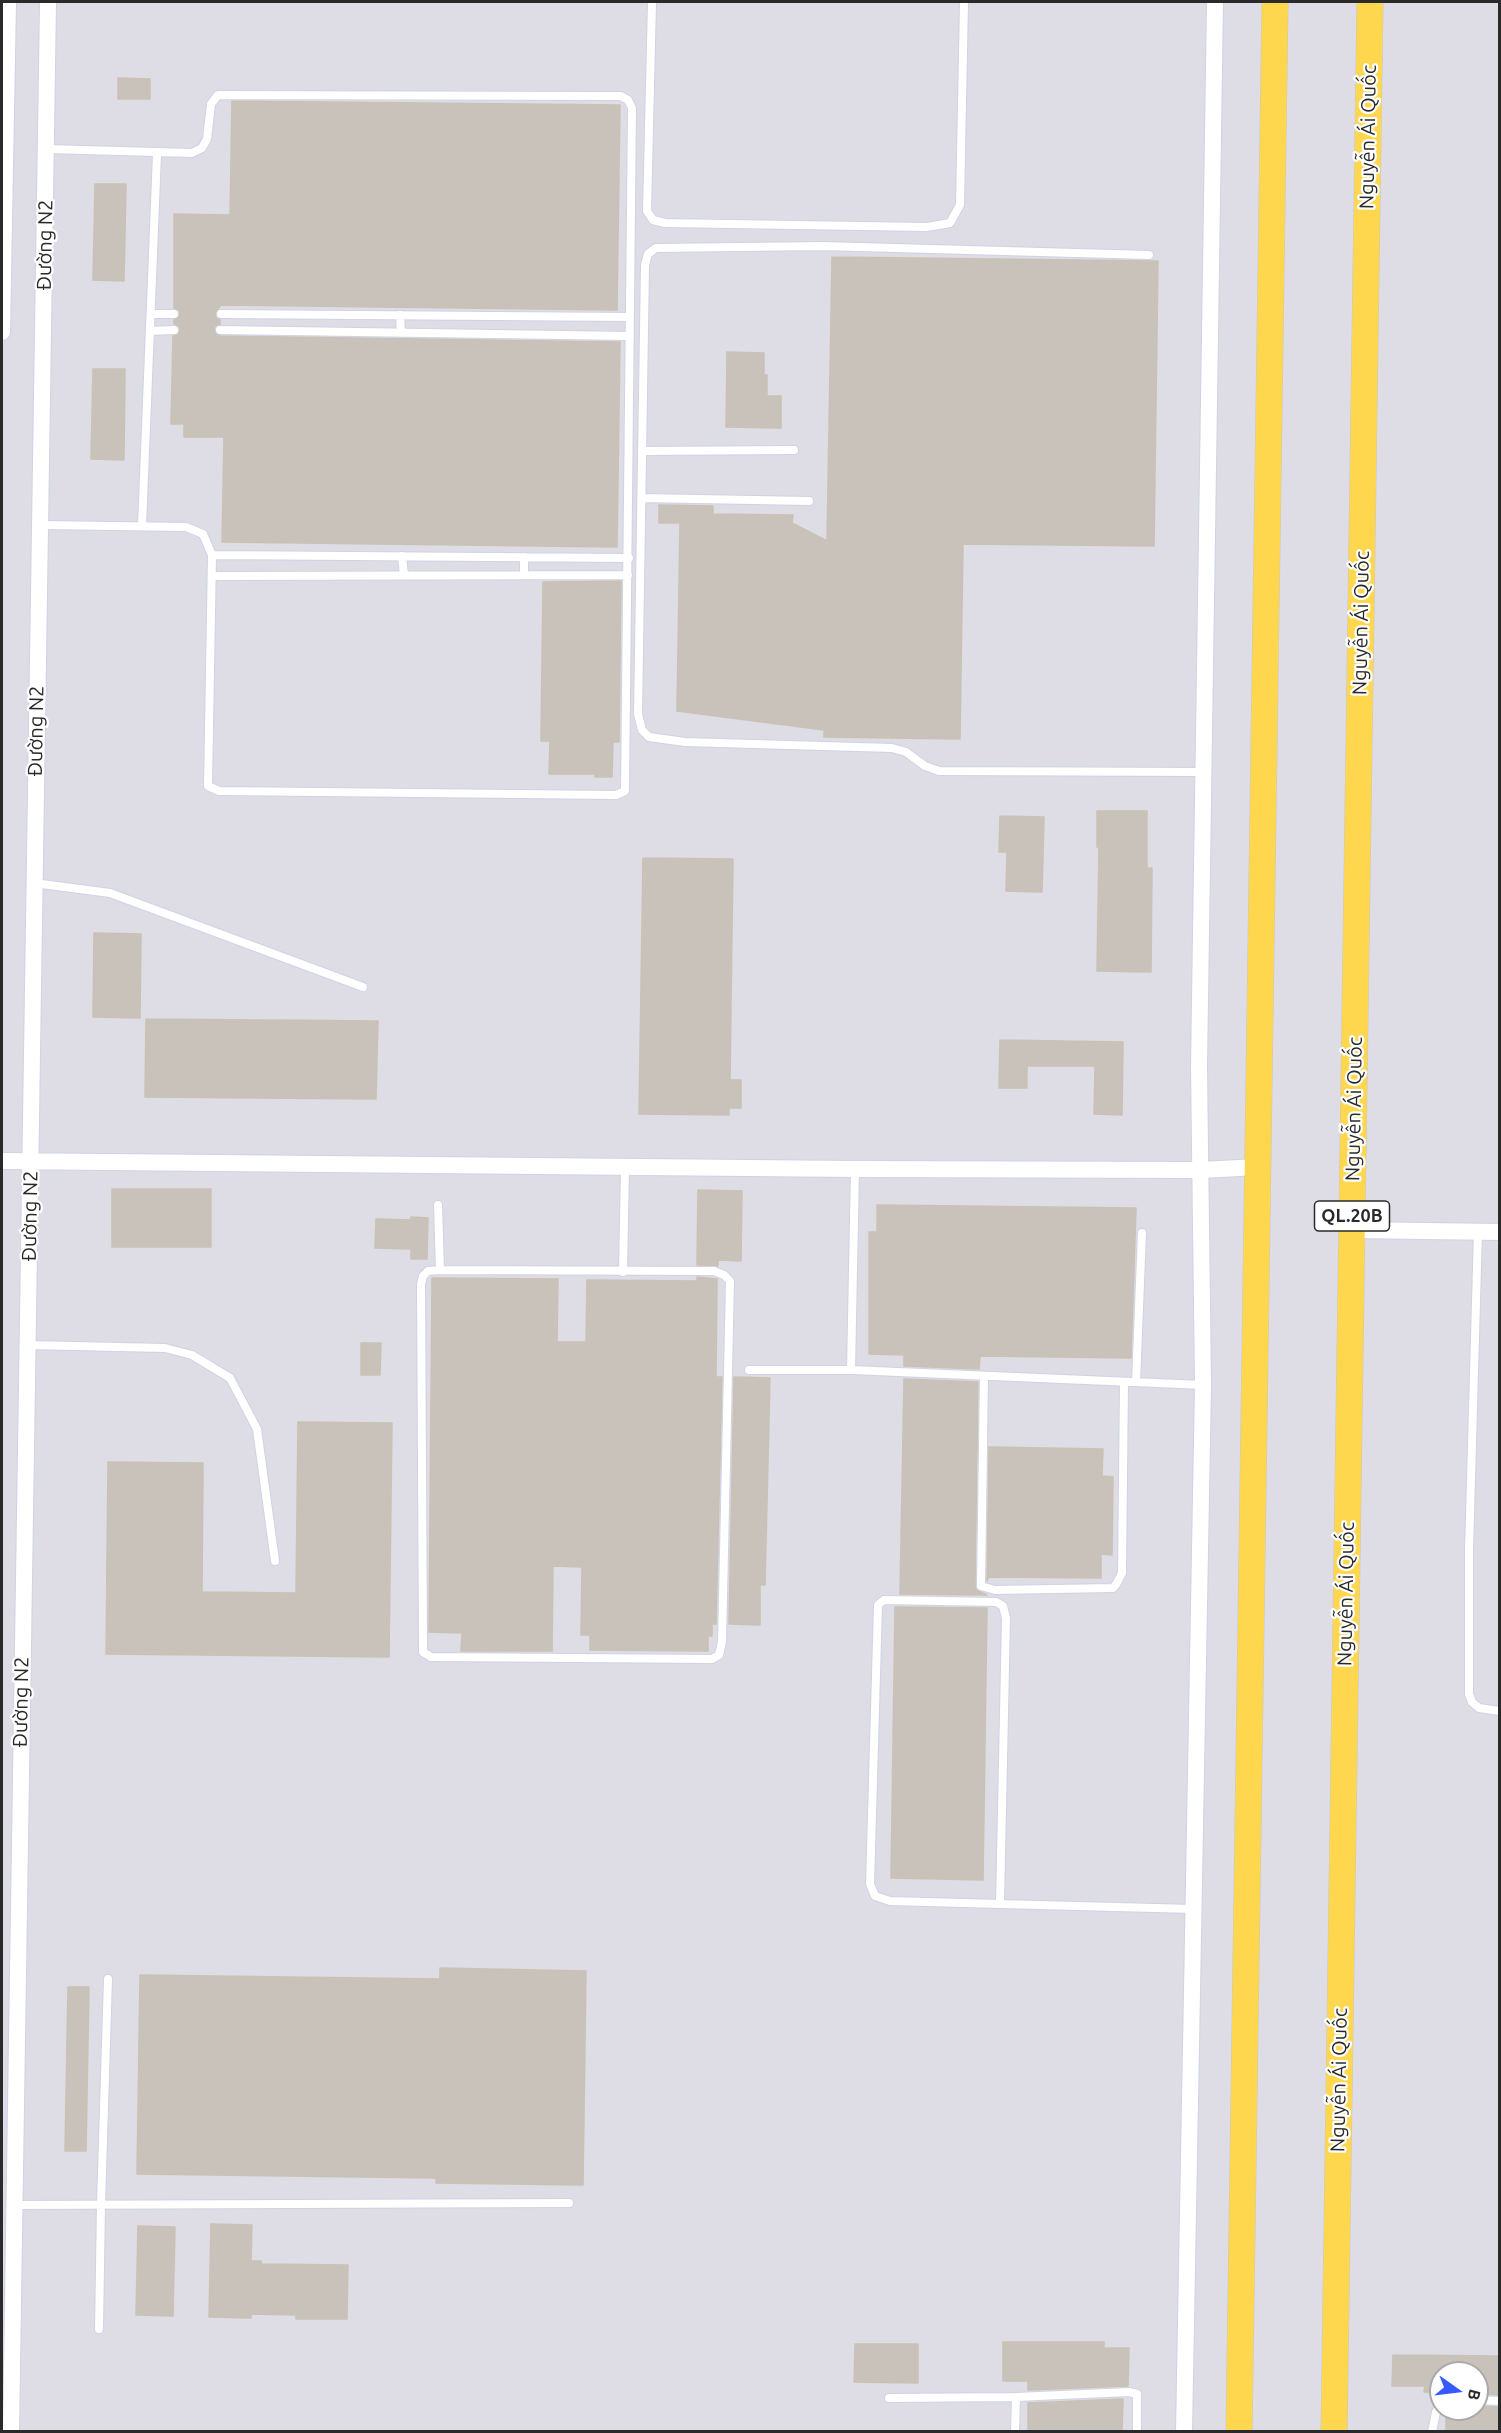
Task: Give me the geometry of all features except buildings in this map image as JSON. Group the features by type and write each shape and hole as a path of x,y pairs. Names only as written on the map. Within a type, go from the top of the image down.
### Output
{"main road":[{"path":"1239,2432 1275,2"},
{"name":"Nguyễn Ái Quốc","path":"1334,2432 1370,2"}],"street":[{"path":"2,332 8,2"},
{"name":"Đường N2","path":"11,2432 48,2"},
{"path":"1184,2432 1203,1385 1199,1066 1215,2"},
{"path":"2,1161 855,1169 1201,1170 1258,1167"},
{"path":"1352,1230 1500,1232"}],"lane":[{"path":"652,2 647,211 652,220 665,224 927,227 950,223 960,205 964,2"},
{"path":"41,525 186,527 202,534 212,555 208,786 219,791 616,795 625,791 627,780 632,108 628,100 621,96 218,95 211,104 207,139 202,148 192,153 157,154 47,149"},
{"path":"142,526 157,154"},
{"path":"1149,255 823,246 656,248 648,254 645,265 638,714 642,730 649,737 685,742 892,748 906,752 925,766 939,771 1204,772"},
{"path":"151,314 174,314"},
{"path":"221,314 630,317"},
{"path":"400,315 401,333"},
{"path":"150,331 174,330"},
{"path":"220,330 630,336"},
{"path":"642,451 794,450"},
{"path":"642,498 809,501"},
{"path":"212,555 629,558"},
{"path":"402,556 404,575"},
{"path":"524,557 524,575"},
{"path":"212,576 628,574"},
{"path":"33,883 110,893 363,987"},
{"path":"623,1272 625,1167"},
{"path":"851,1370 855,1169"},
{"path":"438,1205 440,1270"},
{"path":"1478,1232 1469,1550 1469,1694 1472,1702 1479,1708 1500,1712"},
{"path":"1136,1382 1142,1233"},
{"path":"440,1270 714,1271 724,1275 730,1281 722,1642 719,1655 712,1659 431,1657 423,1652 421,1284 423,1276 428,1271 440,1270"},
{"path":"27,1345 165,1348 192,1355 231,1378 257,1429 275,1561"},
{"path":"749,1370 851,1370 1203,1385"},
{"path":"984,1376 981,1586 995,1590 1113,1588 1118,1583 1122,1573 1124,1382"},
{"path":"1000,1904 1006,1618 1003,1606 996,1602 884,1600 878,1605 870,1884 875,1896 890,1901 1000,1904 1193,1909"},
{"path":"99,2329 100,2204 108,1979"},
{"path":"13,2205 569,2203"},
{"path":"889,2398 1016,2397 1129,2392 1137,2394 1137,2432"},
{"path":"1015,2432 1016,2397"}],"shaded area":[{"path":"2,2 1499,2 1499,2431 2,2432"}]}
